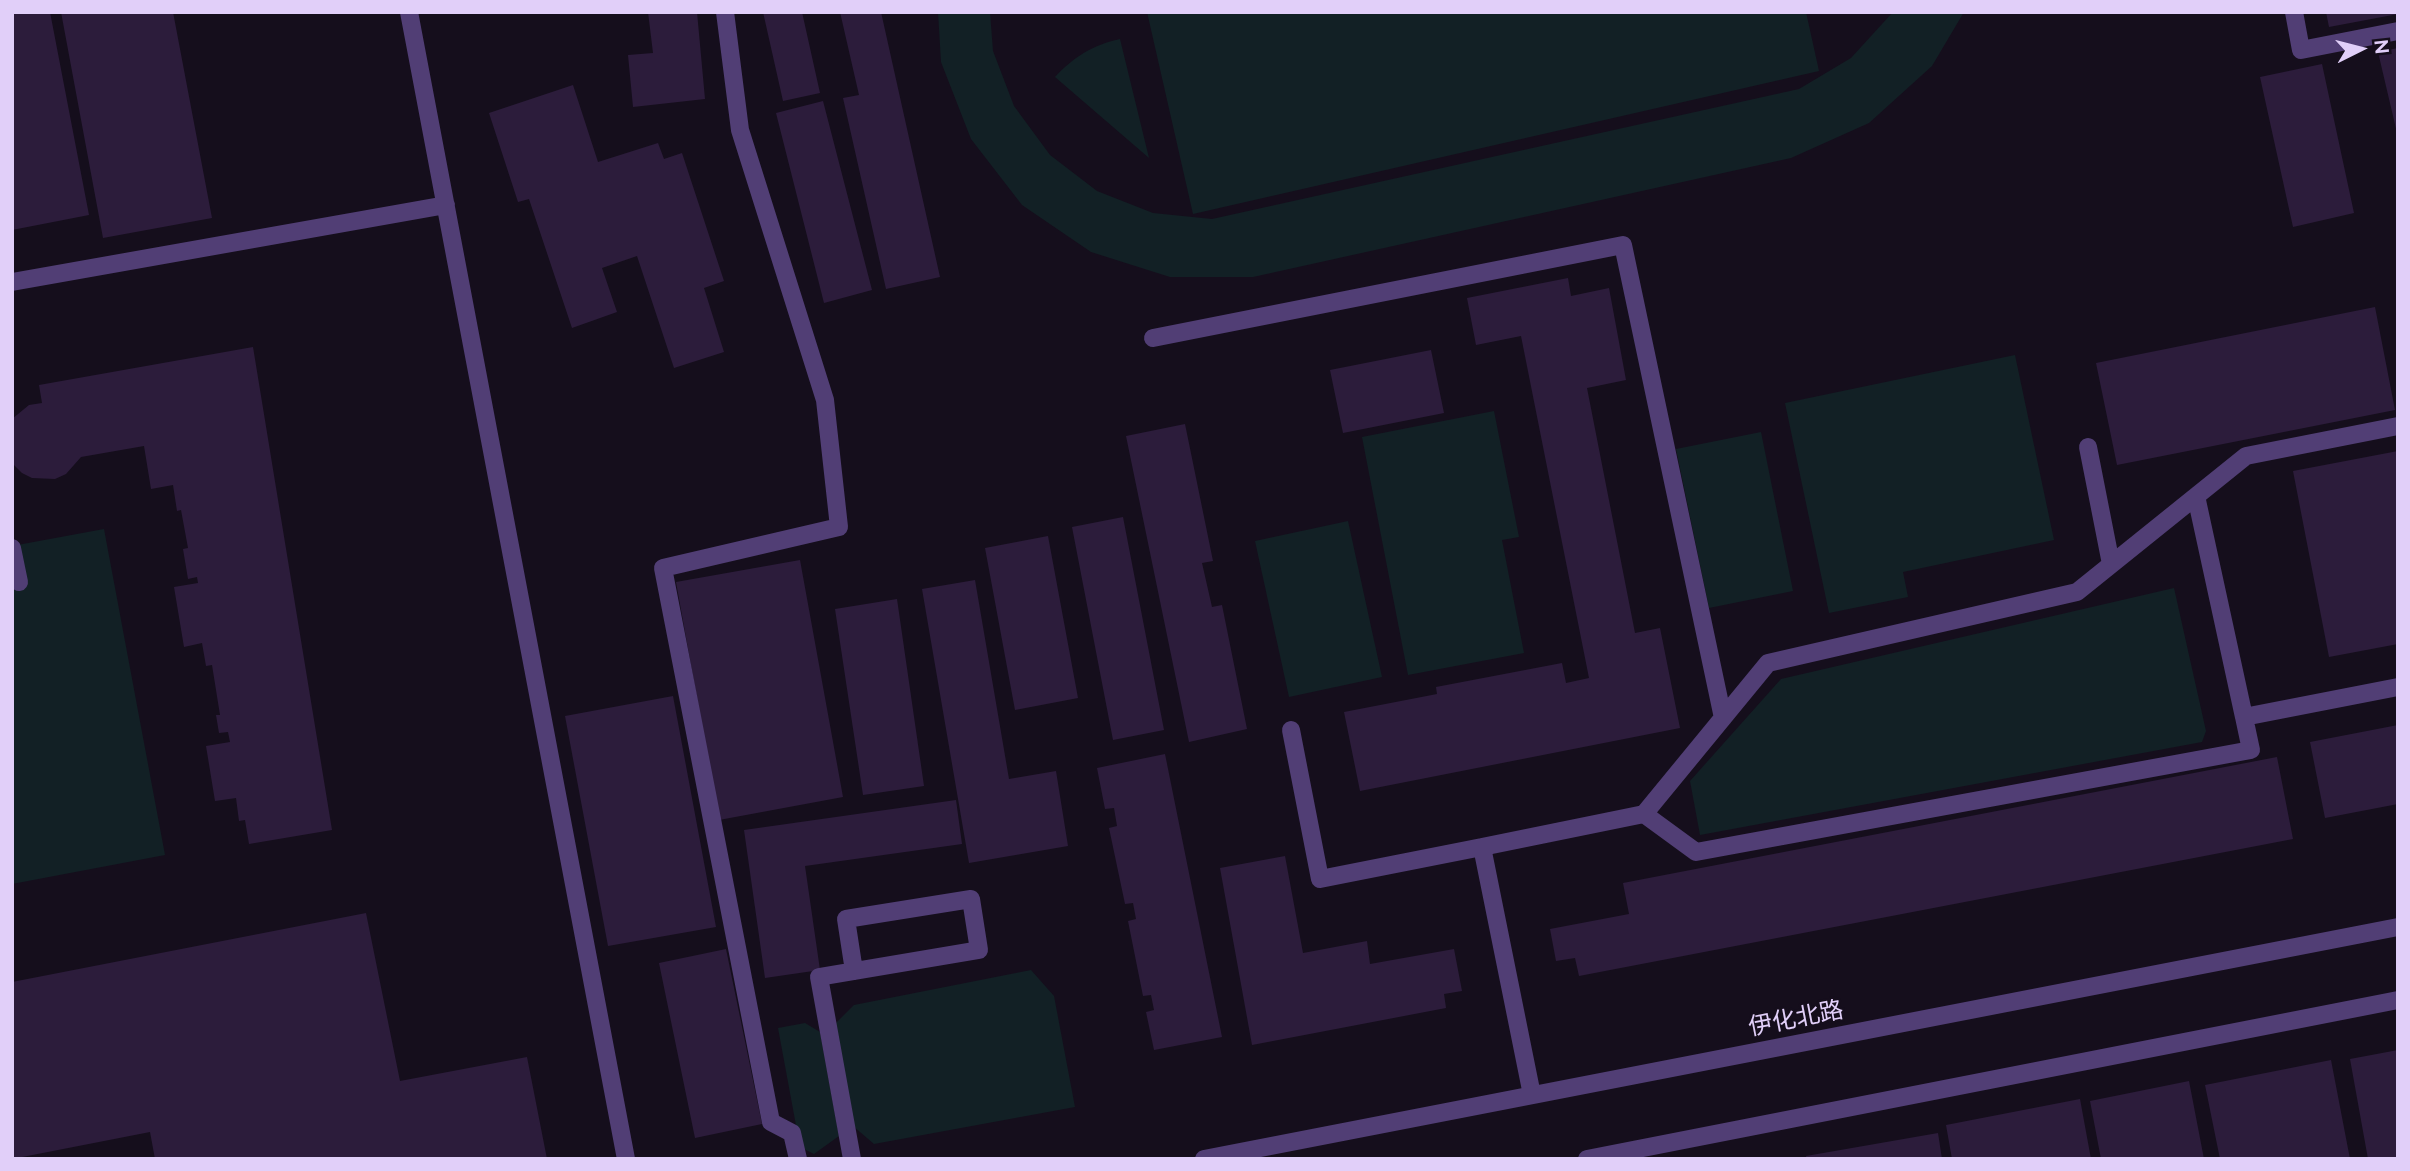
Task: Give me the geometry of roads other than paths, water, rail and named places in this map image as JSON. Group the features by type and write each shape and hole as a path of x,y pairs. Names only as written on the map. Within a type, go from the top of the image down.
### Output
{"street":[{"path":"409,12 626,1159"},
{"path":"725,12 740,130 825,400 839,527 663,568 771,1122 793,1133 797,1159"},
{"path":"2294,12 2301,50 2398,31"},
{"path":"12,282 446,205"},
{"path":"1153,338 1623,245 1723,718"},
{"path":"1291,730 1320,879 1644,814 1768,663 2077,592 2246,456 2398,426"},
{"path":"2088,447 2111,564"},
{"path":"1644,814 1696,852 2251,750 2196,496"},
{"path":"12,548 19,582"},
{"path":"2244,717 2398,687"},
{"path":"1482,847 1532,1095"},
{"path":"852,1159 819,977 979,950 971,899 846,919 854,971"},
{"name":"伊化北路","path":"1204,1159 2398,927"},
{"path":"1587,1159 2398,1000"}]}
